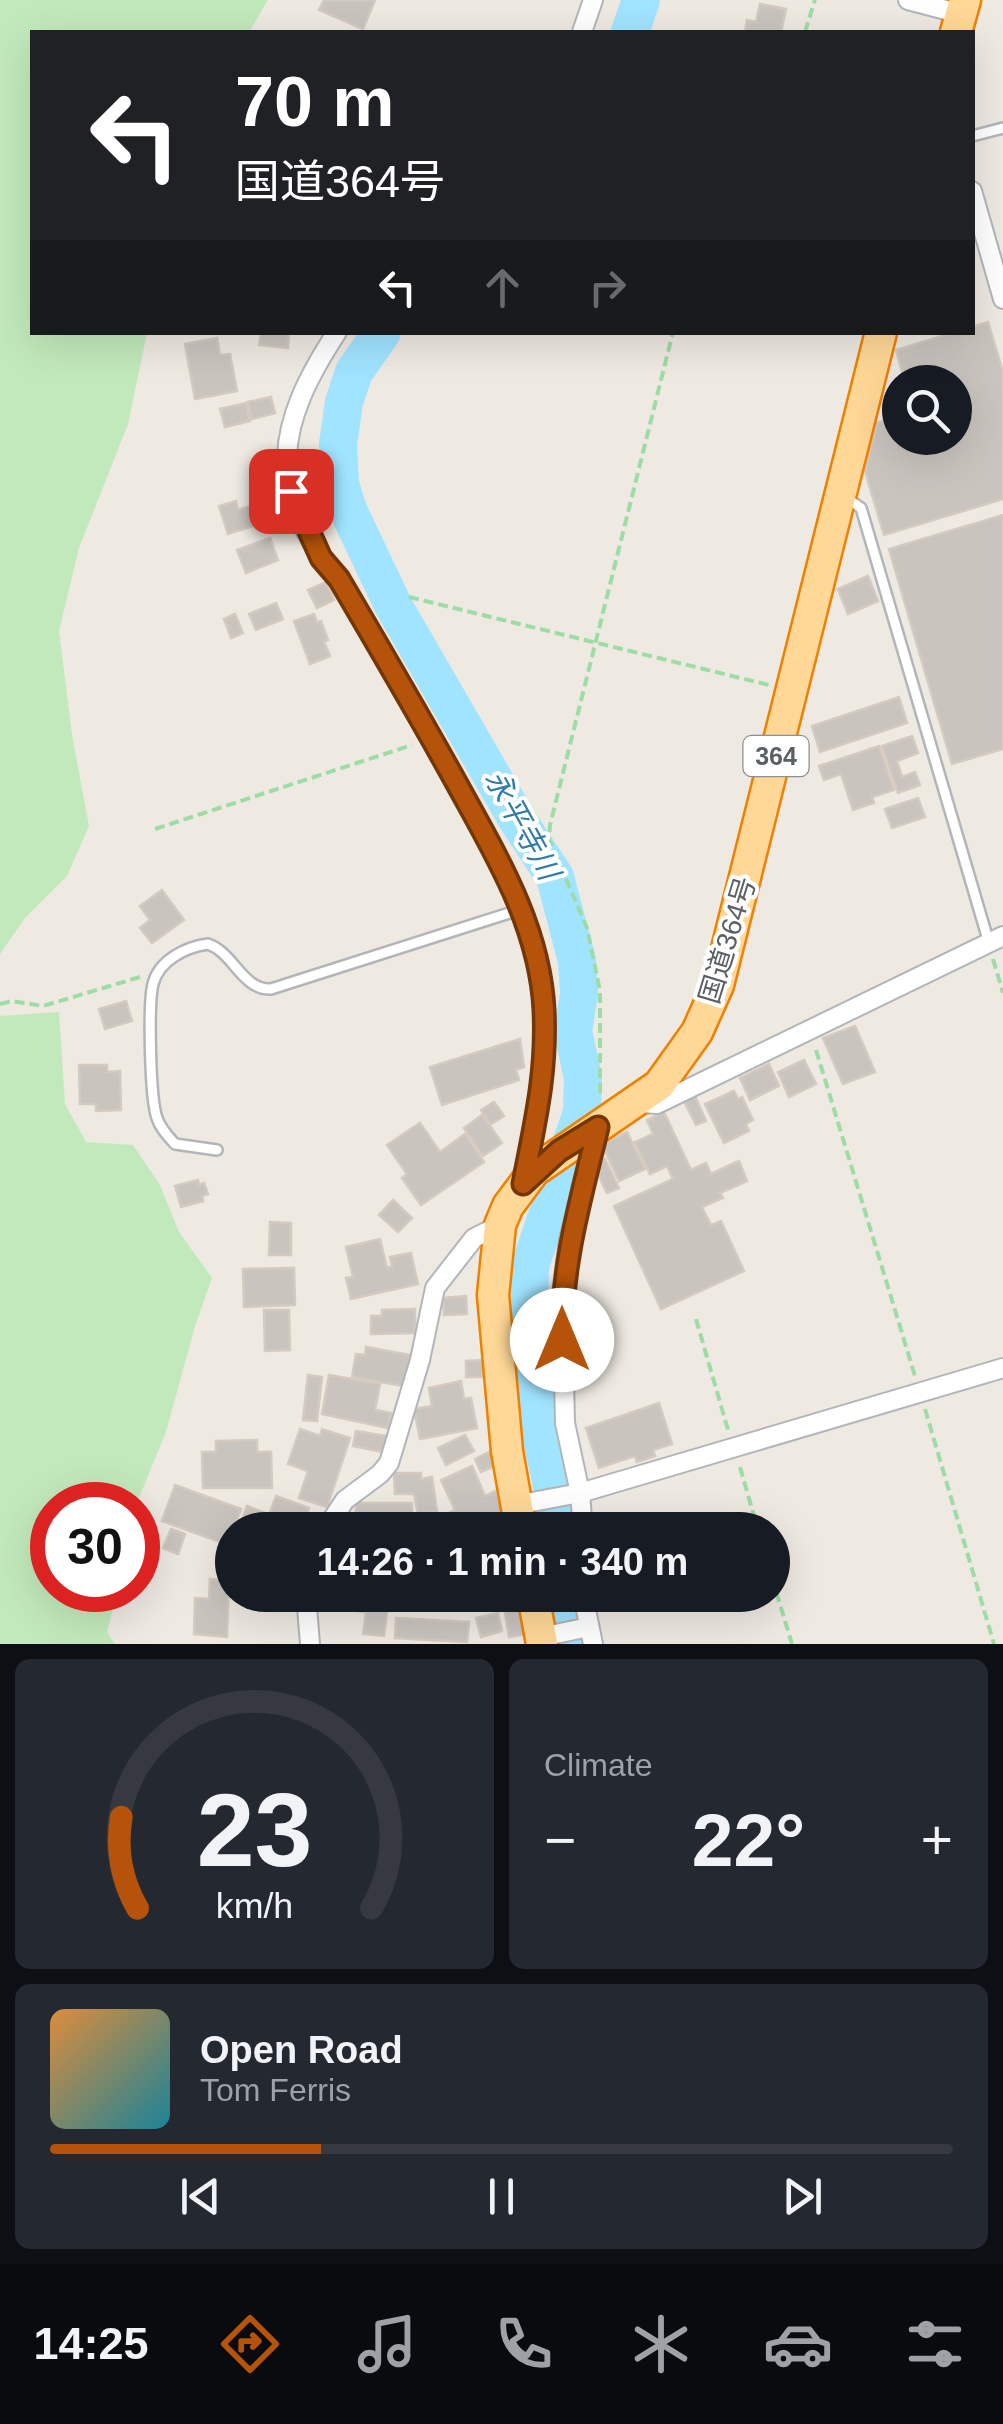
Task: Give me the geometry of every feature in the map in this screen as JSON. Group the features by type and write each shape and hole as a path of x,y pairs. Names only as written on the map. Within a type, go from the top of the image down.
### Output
{"highway":[{"name":"国道364号","path":"521,1512 507,1451 492,1294 500,1225 528,1178 659,1084 697,1032 718,984 880,335"},
{"path":"537,1612 544,1639"}],"street":[{"path":"583,30 593,0"},
{"path":"908,0 960,15"},
{"path":"975,201 1003,299"},
{"path":"335,335 301,396 286,438 285,471 298,511 321,558 339,579 430,736 522,908 533,946 544,1025 544,1081 528,1178"},
{"path":"638,1102 657,1104 996,939"},
{"path":"579,1512 566,1423 562,1292 569,1240 599,1127"},
{"path":"337,1512 345,1500 389,1463 420,1360 435,1288 474,1238 500,1225"},
{"path":"524,1512 1003,1368"},
{"path":"307,1612 310,1644"},
{"path":"544,1639 589,1633"}],"lane":[{"path":"975,135 1003,128"},
{"path":"841,495 861,508 996,939"},
{"path":"217,1150 175,1144 157,1121 153,984 158,973 182,950 208,944 226,954 259,990 270,989 522,908"}],"path":[{"path":"806,30 815,0"},
{"path":"599,1127 600,992 587,928 548,839 672,335"},
{"path":"409,598 792,691"},
{"path":"154,829 408,748 430,736"},
{"path":"996,939 1003,993"},
{"path":"0,1004 43,1006 158,973"},
{"path":"810,1031 994,1644"},
{"path":"696,1319 753,1512"},
{"path":"782,1612 792,1644"}],"green space":[{"path":"0,0 268,0 250,30 30,30 30,335 147,335 128,424 79,548 59,631 89,826 67,876 25,918 0,954"},
{"path":"59,1012 65,1104 86,1142 133,1145 160,1185 179,1232 212,1278 166,1432 145,1482 30,1482 30,1612 112,1612 107,1632 115,1644 0,1644 0,1016"}],"building":[{"path":"324,0 375,0 363,29 319,10"},
{"path":"760,4 786,9 781,30 745,30 747,20 756,22"},
{"path":"988,322 1003,372 1003,499 884,535 865,471 877,423 882,421 882,455 972,455 972,365 900,365 896,350 945,335 975,335 975,326"},
{"path":"261,335 289,335 288,348 259,345"},
{"path":"217,338 220,355 230,354 237,391 195,399 185,344"},
{"path":"271,397 275,413 252,419 248,402"},
{"path":"246,403 250,421 225,427 220,409"},
{"path":"236,501 238,510 257,504 263,523 228,534 219,506"},
{"path":"1003,515 1003,749 952,764 889,549"},
{"path":"270,538 278,560 246,573 237,550"},
{"path":"868,576 878,601 848,614 838,589"},
{"path":"326,582 334,600 317,608 308,590"},
{"path":"276,603 283,619 256,630 249,614"},
{"path":"235,614 243,633 231,638 224,619"},
{"path":"314,614 317,622 321,621 330,656 310,664 294,621"},
{"path":"899,697 907,723 820,752 812,726"},
{"path":"912,736 918,753 897,761 902,777 915,772 920,785 898,793 882,746"},
{"path":"879,746 894,790 872,797 874,803 853,810 841,774 824,780 819,766"},
{"path":"918,798 925,817 892,828 885,809"},
{"path":"162,890 184,920 152,943 140,928 150,920 140,906"},
{"path":"126,1001 132,1021 105,1029 99,1009"},
{"path":"855,1026 875,1072 843,1084 823,1038"},
{"path":"520,1039 524,1067 516,1070 519,1080 442,1105 430,1067"},
{"path":"804,1060 816,1084 789,1097 778,1072"},
{"path":"769,1064 779,1086 750,1100 740,1078"},
{"path":"79,1065 107,1065 107,1072 120,1071 121,1110 96,1111 96,1104 80,1104"},
{"path":"734,1091 738,1099 742,1097 753,1120 746,1124 749,1131 724,1143 705,1104"},
{"path":"695,1096 706,1121 696,1125 684,1101"},
{"path":"494,1102 504,1116 491,1124 481,1110"},
{"path":"664,1112 691,1170 706,1163 711,1174 739,1161 747,1181 720,1193 723,1198 702,1207 711,1225 721,1221 744,1271 661,1309 614,1206 673,1179 667,1166 650,1174 635,1142 653,1134 647,1120"},
{"path":"482,1115 502,1143 483,1156 464,1128"},
{"path":"420,1123 440,1152 465,1134 484,1162 421,1205 402,1178 407,1174 387,1145"},
{"path":"627,1132 645,1169 619,1181 602,1144"},
{"path":"605,1159 619,1188 607,1193 593,1164"},
{"path":"198,1180 199,1185 204,1183 208,1194 202,1196 203,1201 181,1207 175,1186"},
{"path":"393,1200 412,1218 398,1232 379,1215"},
{"path":"270,1222 291,1223 291,1255 269,1255"},
{"path":"380,1239 387,1268 392,1266 390,1257 411,1253 418,1284 351,1299 346,1278 353,1277 346,1247"},
{"path":"294,1268 295,1305 244,1307 243,1269"},
{"path":"466,1296 467,1314 444,1315 443,1298"},
{"path":"415,1309 415,1333 371,1334 371,1316 382,1316 382,1310"},
{"path":"264,1310 289,1310 290,1350 265,1351"},
{"path":"366,1347 410,1355 404,1386 352,1377 356,1354 365,1355"},
{"path":"483,1360 483,1377 466,1377 466,1361"},
{"path":"308,1375 322,1377 317,1421 303,1420"},
{"path":"329,1375 380,1384 375,1410 391,1413 388,1428 322,1414"},
{"path":"461,1381 464,1399 471,1398 477,1428 420,1439 414,1409 432,1406 429,1388"},
{"path":"659,1403 672,1444 653,1450 655,1456 637,1462 635,1456 599,1468 586,1428"},
{"path":"300,1429 320,1436 322,1429 350,1438 327,1507 299,1498 308,1471 288,1464"},
{"path":"356,1431 386,1436 383,1452 353,1446"},
{"path":"465,1435 474,1451 446,1465 438,1448"},
{"path":"257,1440 257,1452 271,1452 272,1488 203,1488 202,1452 216,1452 216,1441"},
{"path":"493,1450 499,1464 481,1472 475,1459"},
{"path":"472,1466 485,1496 496,1491 505,1510 451,1512 455,1510 441,1480"},
{"path":"394,1473 421,1473 421,1479 432,1477 437,1511 418,1512 414,1494 395,1494"},
{"path":"175,1485 241,1509 215,1512 215,1540 162,1521"},
{"path":"276,1496 309,1508 308,1512 270,1512"},
{"path":"356,1503 412,1503 412,1512 356,1512"},
{"path":"171,1529 185,1534 178,1554 163,1548"},
{"path":"210,1579 215,1579 215,1612 228,1612 227,1637 194,1634 195,1598 209,1599"},
{"path":"366,1612 387,1612 384,1636 363,1634"},
{"path":"505,1612 522,1612 526,1634 509,1637"},
{"path":"498,1613 502,1631 481,1637 476,1618"},
{"path":"396,1618 469,1622 467,1642 395,1638"}],"waterway":[{"name":"永平寺川","path":"631,30 641,0"},
{"name":"永平寺川","path":"380,335 354,372 344,402 338,444 340,484 348,510 393,605 518,821 555,877 577,961 579,994 573,1031 583,1078 582,1112 530,1266 528,1344 537,1418 558,1512"},
{"name":"永平寺川","path":"569,1612 571,1644"}],"route":[{"path":"291,491 321,558 339,579 446,763 522,908 544,1007 544,1081 523,1184 559,1151 598,1127 569,1240 562,1292 562,1340"}]}
